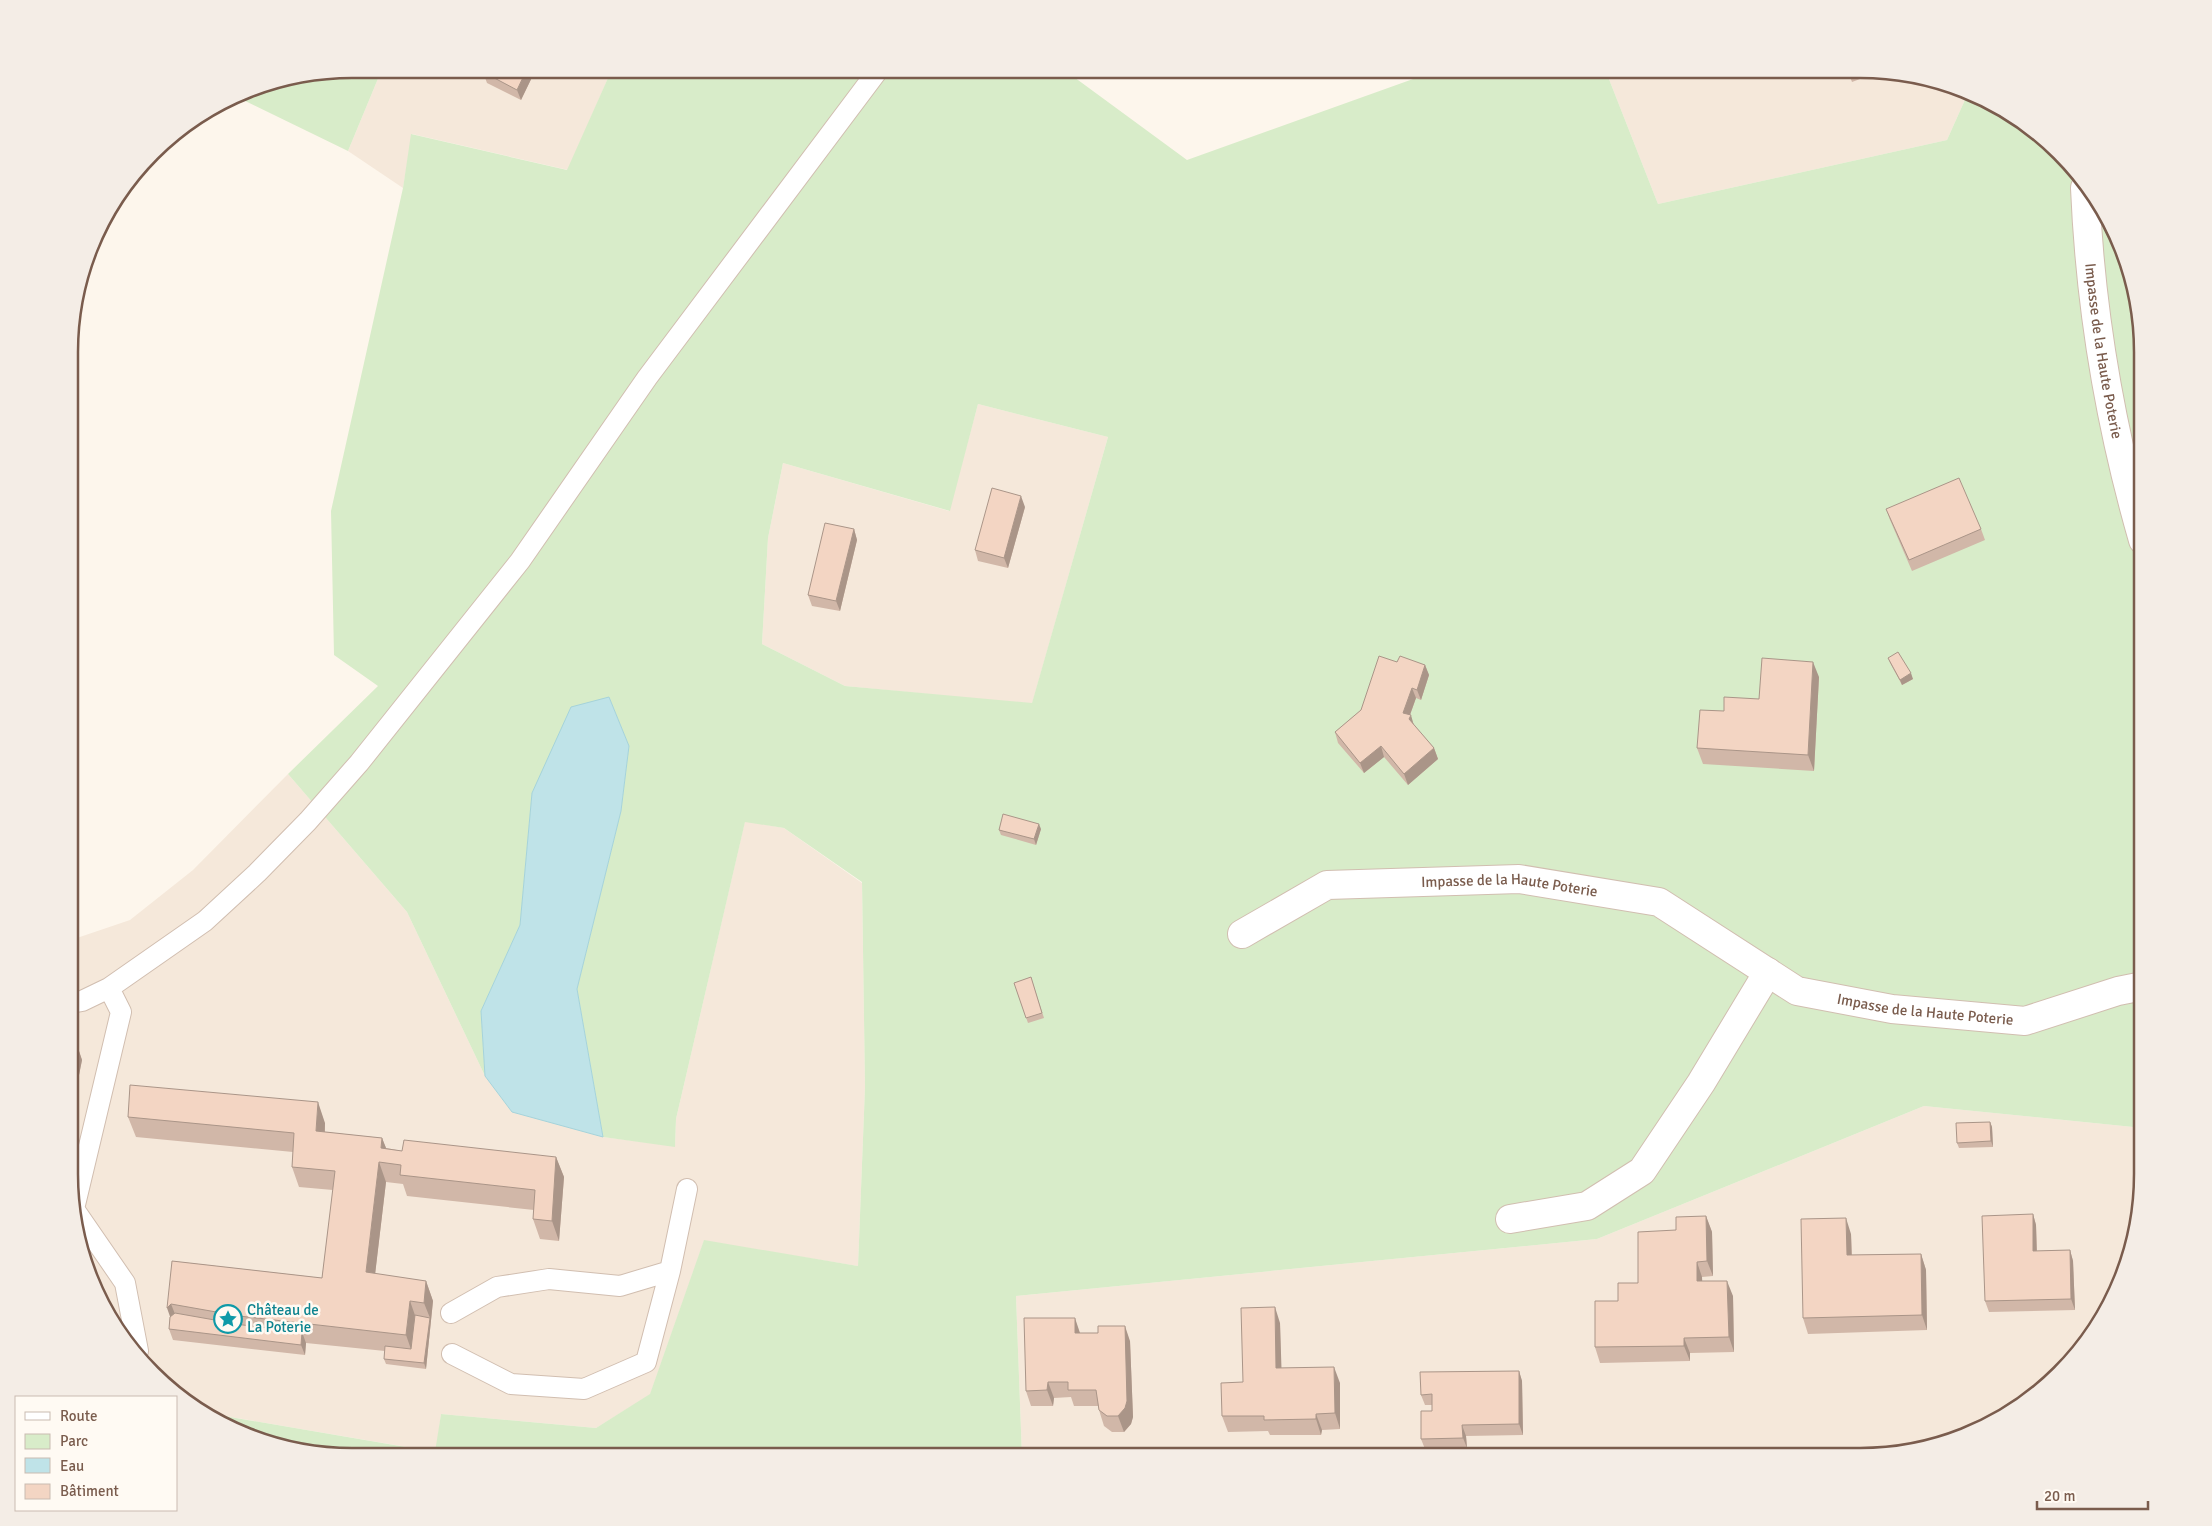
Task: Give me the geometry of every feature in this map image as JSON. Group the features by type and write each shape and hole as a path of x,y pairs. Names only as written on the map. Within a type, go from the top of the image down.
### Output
{"street":[{"name":"Impasse de la Haute Poterie","path":"2086,196 2087,232 2101,347 2125,478 2134,509"},
{"name":"Impasse de la Haute Poterie","path":"1242,934 1327,885 1519,879 1659,902 1797,991 1882,1007 2025,1021 2118,991 2134,988"},
{"path":"1510,1220 1587,1206 1642,1171 1701,1083 1768,972"}],"lane":[{"path":"78,1002 109,988 205,921 258,872 308,821 359,763 520,561 647,378 872,78"},
{"path":"78,1184 121,1012 109,988"},
{"path":"452,1354 511,1384 584,1389 646,1362 670,1271 687,1189"},
{"path":"82,1222 125,1283 137,1344"},
{"path":"451,1313 497,1287 549,1279 620,1286 670,1271"}],"shaded area":[{"path":"378,78 608,78 568,170 412,134 403,188 348,151"},
{"path":"1609,78 1878,78 1914,83 1966,98 1947,140 1658,204"},
{"path":"978,404 1108,437 1032,704 845,686 762,644 768,538 783,463 949,511"},
{"path":"288,774 407,912 485,1076 512,1112 603,1137 675,1146 676,1119 745,821 784,828 862,883 865,1087 858,1266 704,1241 650,1395 596,1428 441,1414 437,1448 413,1448 222,1415 215,1412 185,1392 158,1368 134,1341 114,1311 92,1262 83,1228 78,1192 78,938 130,920 193,870"},
{"path":"1924,1106 2134,1127 2134,1192 2129,1228 2114,1279 2088,1327 2054,1368 2013,1402 1965,1428 1931,1439 1878,1448 1022,1448 1016,1296 1597,1239"}],"green space":[{"path":"378,78 348,151 243,100 281,87 316,80"},
{"path":"608,78 1075,78 1187,160 1416,78 1609,78 1658,204 1947,140 1966,98 1997,114 2027,134 2054,158 2088,199 2114,247 2125,281 2132,316 2134,334 2134,1127 1924,1106 1597,1239 1016,1296 1022,1448 436,1448 441,1414 596,1428 650,1394 704,1240 858,1266 865,1087 862,882 784,828 745,822 676,1119 675,1147 603,1137 577,989 621,811 629,746 609,697 532,793 520,925 481,1011 485,1076 407,912 288,774 378,686 334,655 331,511 403,188 411,134 567,170","holes":["978,404 1108,437 1032,703 845,686 762,644 768,538 783,463 950,511"]},
{"path":"222,1415 412,1448 334,1448 298,1443 247,1428"}],"water":[{"path":"609,697 629,746 621,811 577,989 603,1137 512,1112 485,1076 481,1011 520,925 532,793 571,707"}],"building":[{"path":"494,78 523,78 517,90"},
{"path":"1959,478 1981,529 1909,560 1886,509"},
{"path":"992,488 1021,496 1004,558 975,550"},
{"path":"825,523 854,529 836,601 808,595"},
{"path":"1898,652 1911,673 1900,680 1888,658"},
{"path":"1379,656 1397,662 1400,656 1425,665 1417,690 1412,688 1403,713 1411,715 1409,719 1434,748 1404,774 1381,746 1360,763 1335,732 1361,710"},
{"path":"1762,658 1813,662 1808,755 1697,748 1700,710 1724,711 1724,697 1759,699"},
{"path":"1003,814 1039,824 1034,839 999,830"},
{"path":"1031,977 1042,1013 1026,1018 1014,983"},
{"path":"130,1085 318,1102 316,1131 382,1138 381,1148 402,1151 404,1140 556,1157 552,1221 533,1219 535,1190 400,1175 401,1165 379,1162 366,1272 426,1281 424,1303 410,1301 406,1335 239,1316 171,1304 167,1308 172,1261 322,1278 335,1171 292,1167 294,1133 128,1117"},
{"path":"1990,1122 1991,1141 1957,1143 1956,1123"},
{"path":"2033,1214 2033,1251 2070,1250 2071,1299 1985,1301 1982,1216"},
{"path":"1706,1216 1707,1261 1697,1262 1697,1281 1727,1281 1729,1337 1684,1338 1684,1346 1595,1347 1595,1301 1618,1301 1618,1283 1638,1283 1638,1232 1676,1230 1676,1217"},
{"path":"1846,1218 1847,1255 1921,1254 1922,1315 1803,1318 1801,1219"},
{"path":"1275,1307 1276,1368 1334,1367 1335,1413 1316,1414 1316,1419 1264,1420 1264,1416 1222,1416 1221,1383 1243,1382 1241,1308"},
{"path":"175,1313 243,1325 302,1332 301,1345 169,1329 170,1317"},
{"path":"415,1315 430,1318 424,1363 384,1359 385,1346 411,1349"},
{"path":"1024,1318 1075,1318 1075,1333 1098,1333 1098,1326 1125,1326 1127,1401 1125,1408 1118,1416 1107,1416 1099,1410 1096,1390 1068,1390 1068,1382 1048,1382 1047,1390 1026,1391"},
{"path":"1519,1371 1519,1424 1462,1425 1463,1438 1421,1439 1421,1411 1432,1411 1432,1394 1421,1395 1420,1372"}],"place":[{"name":"Château de La Poterie","path":"228,1319"}]}
